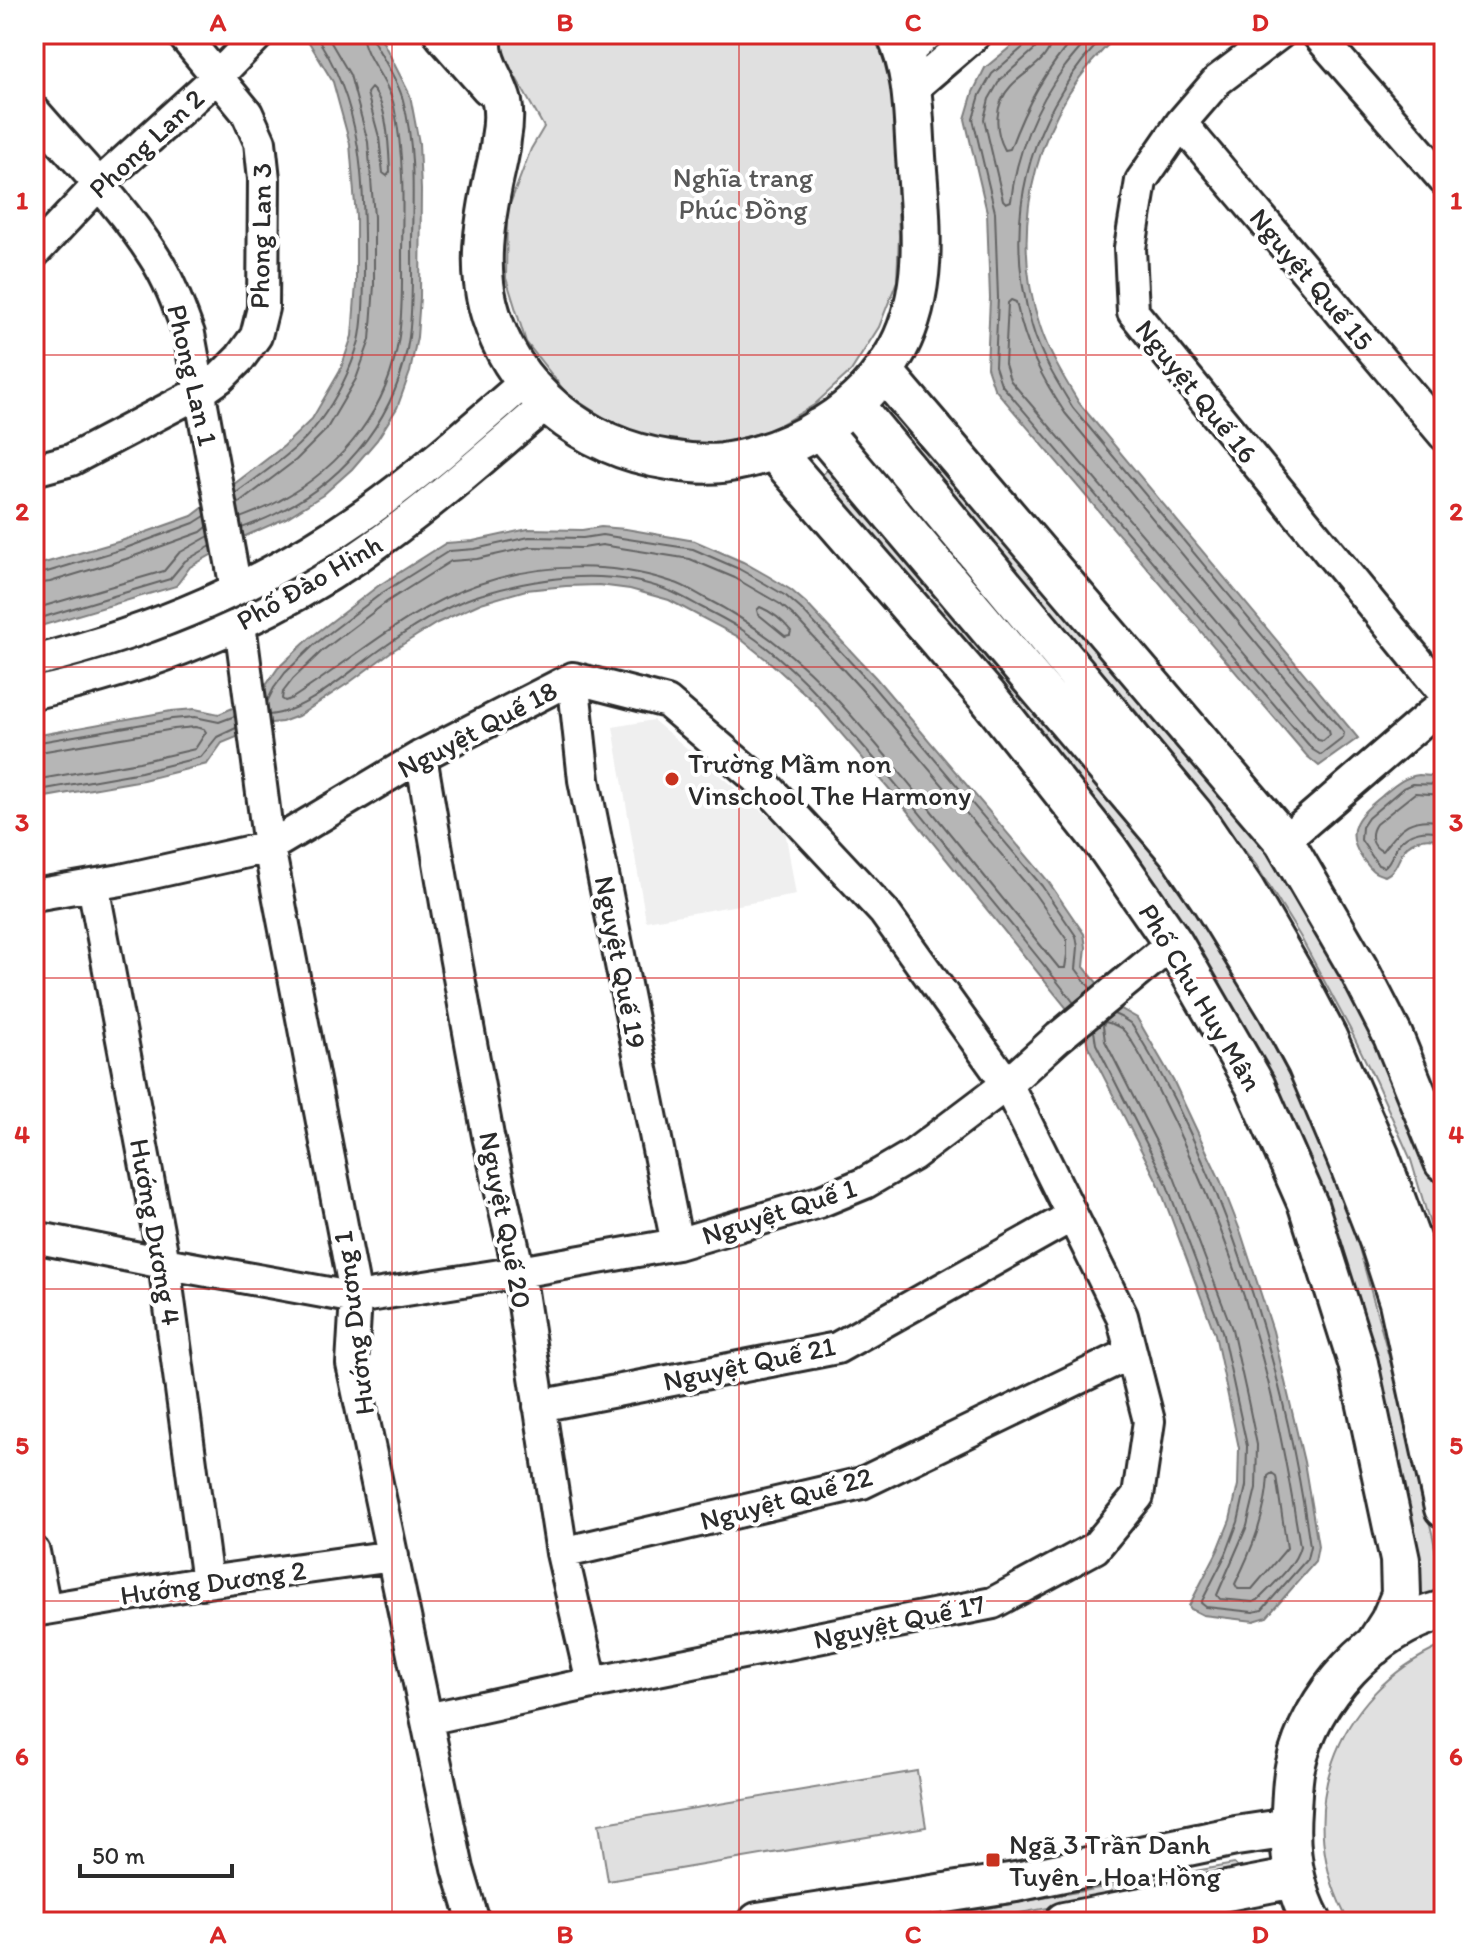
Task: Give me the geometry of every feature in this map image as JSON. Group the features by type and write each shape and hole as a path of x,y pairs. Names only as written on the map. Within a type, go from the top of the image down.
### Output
{"main road":[{"path":"444,34 501,100"},
{"path":"483,34 483,56 503,110 501,139 484,228 483,267 487,303 497,336 520,375 551,409 587,433 615,446 649,457 683,463 721,463 774,451 829,423 869,389 884,372 899,345 910,318 921,259 910,53"},
{"path":"884,372 1284,841 1358,968 1393,1036 1444,1162"},
{"path":"853,404 1194,815 1245,890 1327,1037 1380,1157 1425,1279 1444,1361"},
{"name":"Phố Chu Huy Mân","path":"819,428 1178,852 1278,1010 1307,1064 1380,1243 1399,1302 1444,1508"},
{"name":"Phố Chu Huy Mân","path":"774,451 987,696 1108,849 1173,943 1255,1085 1302,1192 1358,1363 1400,1560 1401,1595 1390,1621 1374,1646"},
{"path":"1312,1922 1295,1878 1289,1842 1295,1768 1306,1733 1339,1681 1374,1646 1405,1626 1444,1610"},
{"path":"758,1922 1016,1882 1236,1836 1289,1828"},
{"path":"1064,1922 1295,1878"}],"street":[{"name":"Phong Lan 3","path":"34,470 71,460 200,392 240,358 256,336 263,308 264,179 260,142 247,113 182,34"},
{"name":"Phong Lan 2","path":"34,253 98,185 218,76 259,34"},
{"path":"910,53 976,34"},
{"name":"Nguyệt Quế 16","path":"1279,34 1218,80 1181,123 1141,181 1130,248 1133,312 1444,693"},
{"path":"1317,34 1444,180"},
{"name":"Phong Lan 1","path":"34,111 127,218 154,256 175,295 189,334 236,589"},
{"name":"Nguyệt Quế 15","path":"1181,123 1444,435"},
{"name":"Phố Đào Hinh","path":"34,661 157,625 285,565 536,393"},
{"name":"Phố Đào Hinh","path":"34,693 168,655 240,624 330,575 449,489 536,393"},
{"path":"316,546 330,575"},
{"name":"Hướng Dương 1","path":"240,624 269,847 356,1298 352,1364 458,1869 474,1922"},
{"path":"157,625 168,655"},
{"name":"Nguyệt Quế 18","path":"34,895 269,847 421,756 573,678 667,702 769,789 884,912 1007,1084"},
{"name":"Nguyệt Quế 19","path":"573,678 584,780 677,1244"},
{"path":"1284,841 1444,703"},
{"name":"Nguyệt Quế 20","path":"421,756 488,1136 519,1272 562,1553 592,1683"},
{"name":"Hướng Dương 4","path":"93,885 164,1263 207,1582"},
{"name":"Nguyệt Quế 1","path":"34,1237 356,1298 677,1244 819,1202 865,1183 913,1155 1007,1084 1173,943"},
{"name":"Nguyệt Quế 17","path":"427,1719 993,1603 1095,1548 1138,1496 1149,1421 1122,1316 1007,1084"},
{"name":"Nguyệt Quế 21","path":"539,1406 837,1348 1072,1216"},
{"name":"Nguyệt Quế 22","path":"562,1553 862,1483 1131,1353"},
{"path":"34,1552 40,1609"},
{"name":"Hướng Dương 2","path":"40,1609 393,1556"}],"shaded area":[{"name":"Trường Mầm non Vinschool The Harmony","path":"653,720 785,830 796,895 646,921 613,727"}],"green space":[{"name":"Nghĩa trang Phúc Đồng","path":"506,34 881,34 892,69 899,236 897,281 879,327 851,371 814,405 771,430 722,443 672,443 623,430 567,394 526,342 506,278 507,212 531,149 544,127 503,55"},
{"path":"889,406 1275,850 1420,1121 1444,1186 1444,1271 1411,1160 1376,1082 1300,936 1256,865 1134,709 884,421 884,412"},
{"path":"829,468 1080,750 1193,905 1290,1077 1327,1157 1356,1237 1396,1382 1442,1587 1432,1597 1416,1591 1283,1118 818,479"},
{"path":"1444,1645 1444,1922 1349,1922 1332,1882 1323,1841 1324,1801 1333,1762 1350,1726 1374,1693 1406,1666"},
{"path":"917,1771 926,1827 608,1881 599,1824"},
{"path":"1234,1864 1238,1871 1234,1875 969,1922 909,1922"}],"water":[{"path":"304,34 379,34 410,95 419,143 420,297 410,372 397,408 377,440 352,469 323,495 286,518 241,538 190,567 176,586 34,628 34,566 121,541 192,516 284,446 312,419 340,371 352,336 356,284 356,217 350,144 333,82"},
{"path":"1026,34 1120,34 1092,62 1068,95 1050,130 1036,168 1029,207 1027,247 1030,287 1044,336 1079,403 1358,738 1319,766 1307,756 994,388 987,367 990,298 987,212 965,119 973,92 985,68"},
{"path":"601,527 695,541 743,562 791,590 806,603 876,678 1048,881 1084,934 1084,967 1116,1006 1137,1018 1174,1082 1221,1182 1241,1233 1273,1331 1304,1462 1318,1546 1315,1562 1267,1617 1254,1621 1203,1615 1189,1606 1230,1520 1238,1485 1239,1448 1215,1334 1158,1183 1088,1046 1085,1031 892,792 813,701 737,636 669,600 630,589 599,585 526,590 481,603 437,623 298,716 271,723 222,743 207,764 143,780 34,799 34,736 171,711 195,709 219,714 263,695 278,668 310,638 378,586 446,543 473,541 528,529 582,530"},
{"path":"1419,775 1444,777 1444,844 1429,838 1412,843 1404,850 1392,871 1385,876 1380,875 1356,848 1356,823 1395,785"}],"place":[{"name":"Trường Mầm non Vinschool The Harmony","path":"672,779"},
{"name":"Ngã 3 Trần Danh Tuyên - Hoa Hồng","path":"993,1860"}]}
